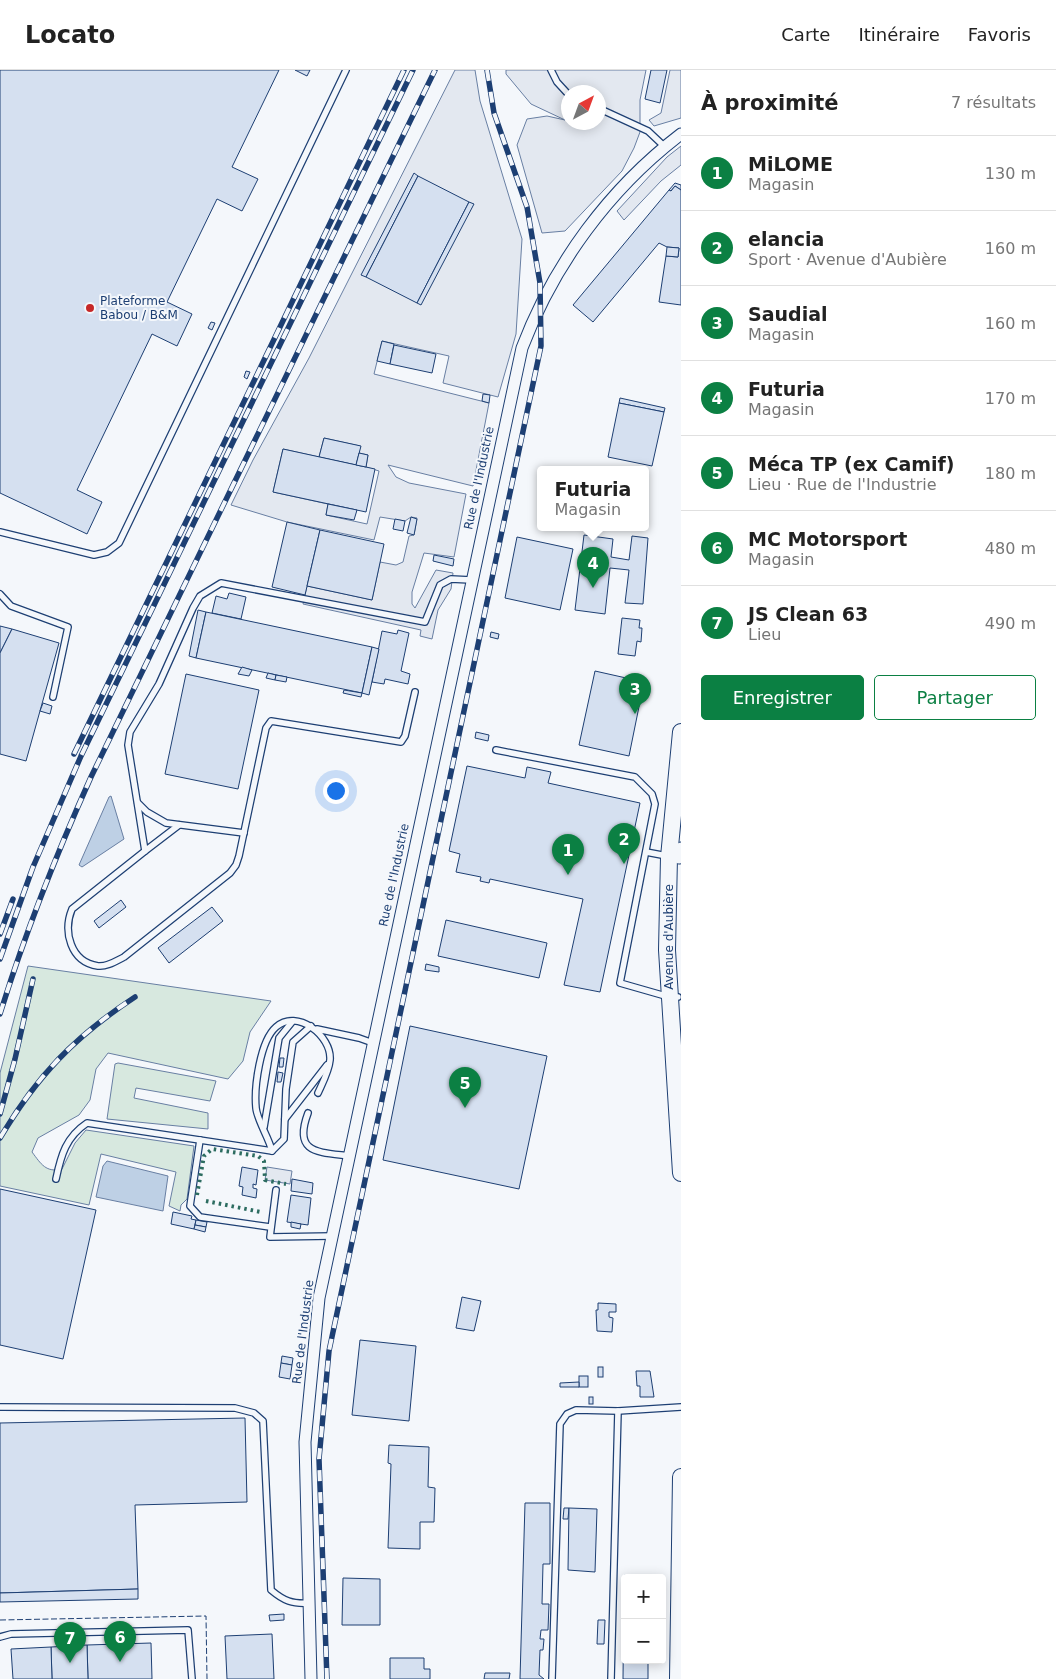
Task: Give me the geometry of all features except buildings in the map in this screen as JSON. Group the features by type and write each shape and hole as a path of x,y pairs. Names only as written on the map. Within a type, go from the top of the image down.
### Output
{"main road":[{"name":"Avenue d'Aubière","path":"681,732 676,854 674,997 681,1173"},
{"name":"Avenue d'Aubière","path":"676,854 681,841"},
{"name":"Avenue d'Aubière","path":"674,997 681,1031"},
{"path":"678,1679 681,1477"}],"street":[{"name":"Rue de l'Industrie","path":"311,1679 305,1442 319,1298 522,348 531,324 558,272 576,244 619,192 681,134"}],"lane":[{"path":"0,532 94,554 107,552 118,543 346,70"},
{"path":"551,70 561,86"},
{"path":"606,112 648,131 665,147"},
{"path":"145,851 128,745 130,732 159,684 200,596 221,583 425,622 440,584 451,579 471,580"},
{"path":"0,594 11,606 68,627 53,697"},
{"path":"179,825 81,900 72,910 67,922 70,944 87,962 98,966 112,964 124,957 230,873 236,865 266,728 271,721 401,742 406,736 415,692"},
{"path":"496,750 635,777 652,794 655,804 620,983 674,997"},
{"path":"138,803 146,812 166,823 244,833"},
{"path":"646,852 676,854"},
{"path":"272,1151 256,1109 262,1054 268,1038 276,1026 292,1022 373,1043"},
{"path":"264,1126 279,1038 292,1022"},
{"path":"312,1027 321,1034 327,1044 330,1059 318,1093"},
{"path":"272,1151 284,1138 286,1089 293,1042 312,1027"},
{"path":"285,1119 322,1073 330,1059"},
{"path":"308,1113 302,1132 303,1141 308,1147 318,1152 349,1156"},
{"path":"56,1179 61,1154 69,1137 87,1123 272,1151"},
{"path":"200,1140 190,1206 200,1216 270,1227"},
{"path":"276,1190 270,1237 332,1236"},
{"path":"552,1679 560,1424 568,1414 576,1410 618,1411 681,1407"},
{"path":"0,1408 235,1408 254,1413 263,1421 271,1590 282,1600 294,1604 309,1603"},
{"path":"611,1679 618,1411"},
{"path":"0,1637 11,1634 188,1630 192,1679"}],"shaded area":[{"path":"455,70 475,70 480,101 522,239 516,334 498,397 443,383 449,356 382,341 374,374 489,403 473,486 388,465 396,477 409,483 466,494 454,557 424,553 412,592 412,604 415,608 436,570 453,573 451,589 438,610 432,639 420,636 421,630 303,604 307,586 372,600 380,562 396,565 403,562 409,536 414,535 417,518 411,517 405,521 380,517 374,540 287,522 231,505 253,460 309,358","holes":["324,438 360,446 359,453 368,455 366,467 379,471 367,524 326,515 328,504 273,492 283,449 319,457"]},
{"path":"506,70 646,70 640,100 640,132 634,148 622,171 565,231 542,233 517,145 527,119 547,116 561,119 561,130 606,130 606,85 561,85 561,118 531,104 506,74"},
{"path":"670,70 681,70 681,118 654,126 649,120 661,113"},
{"path":"681,146 681,165 661,181 624,220 617,211 667,157"},
{"path":"28,966 271,1001 250,1032 243,1061 228,1079 108,1053 96,1069 90,1100 79,1115 38,1138 32,1152 41,1164 48,1169 62,1169 75,1143 86,1130 194,1146 187,1199 181,1205 180,1211 169,1206 176,1172 101,1154 89,1205 0,1186 0,1073"},
{"path":"115,1064 216,1081 210,1101 136,1088 134,1098 208,1113 208,1129 107,1119"},
{"path":"267,1167 292,1171 290,1184 265,1180"}],"water":[{"path":"111,796 124,839 82,867 79,865"},
{"path":"107,1161 168,1176 163,1211 96,1197 103,1166"}],"railway":[{"path":"74,754 404,70"},
{"path":"0,959 33,867 81,756 413,70"},
{"path":"0,1014 42,894 91,777 435,70"},
{"path":"327,1679 319,1459 329,1351 541,346 540,283 527,207 494,113 487,70"},
{"path":"0,934 13,899"},
{"path":"0,1114 15,1059 33,979"},
{"path":"0,1138 28,1095 59,1059 93,1027 135,997"}],"hedge":[{"path":"197,1195 204,1156 212,1149 258,1156 264,1161 265,1180 286,1184"},
{"path":"206,1201 261,1212"}],"fence":[{"path":"0,1620 206,1616 207,1679"}],"place":[{"name":"Plateforme Babou / B&M","path":"90,308"},
{"name":"Futuria","path":"593,588"},
{"name":"Saudial","path":"635,714"},
{"name":"elancia","path":"624,864"},
{"name":"MiLOME","path":"568,875"},
{"name":"Méca TP (ex Camif)","path":"465,1108"},
{"name":"MC Motorsport","path":"120,1662"},
{"name":"JS Clean 63","path":"70,1663"}]}
